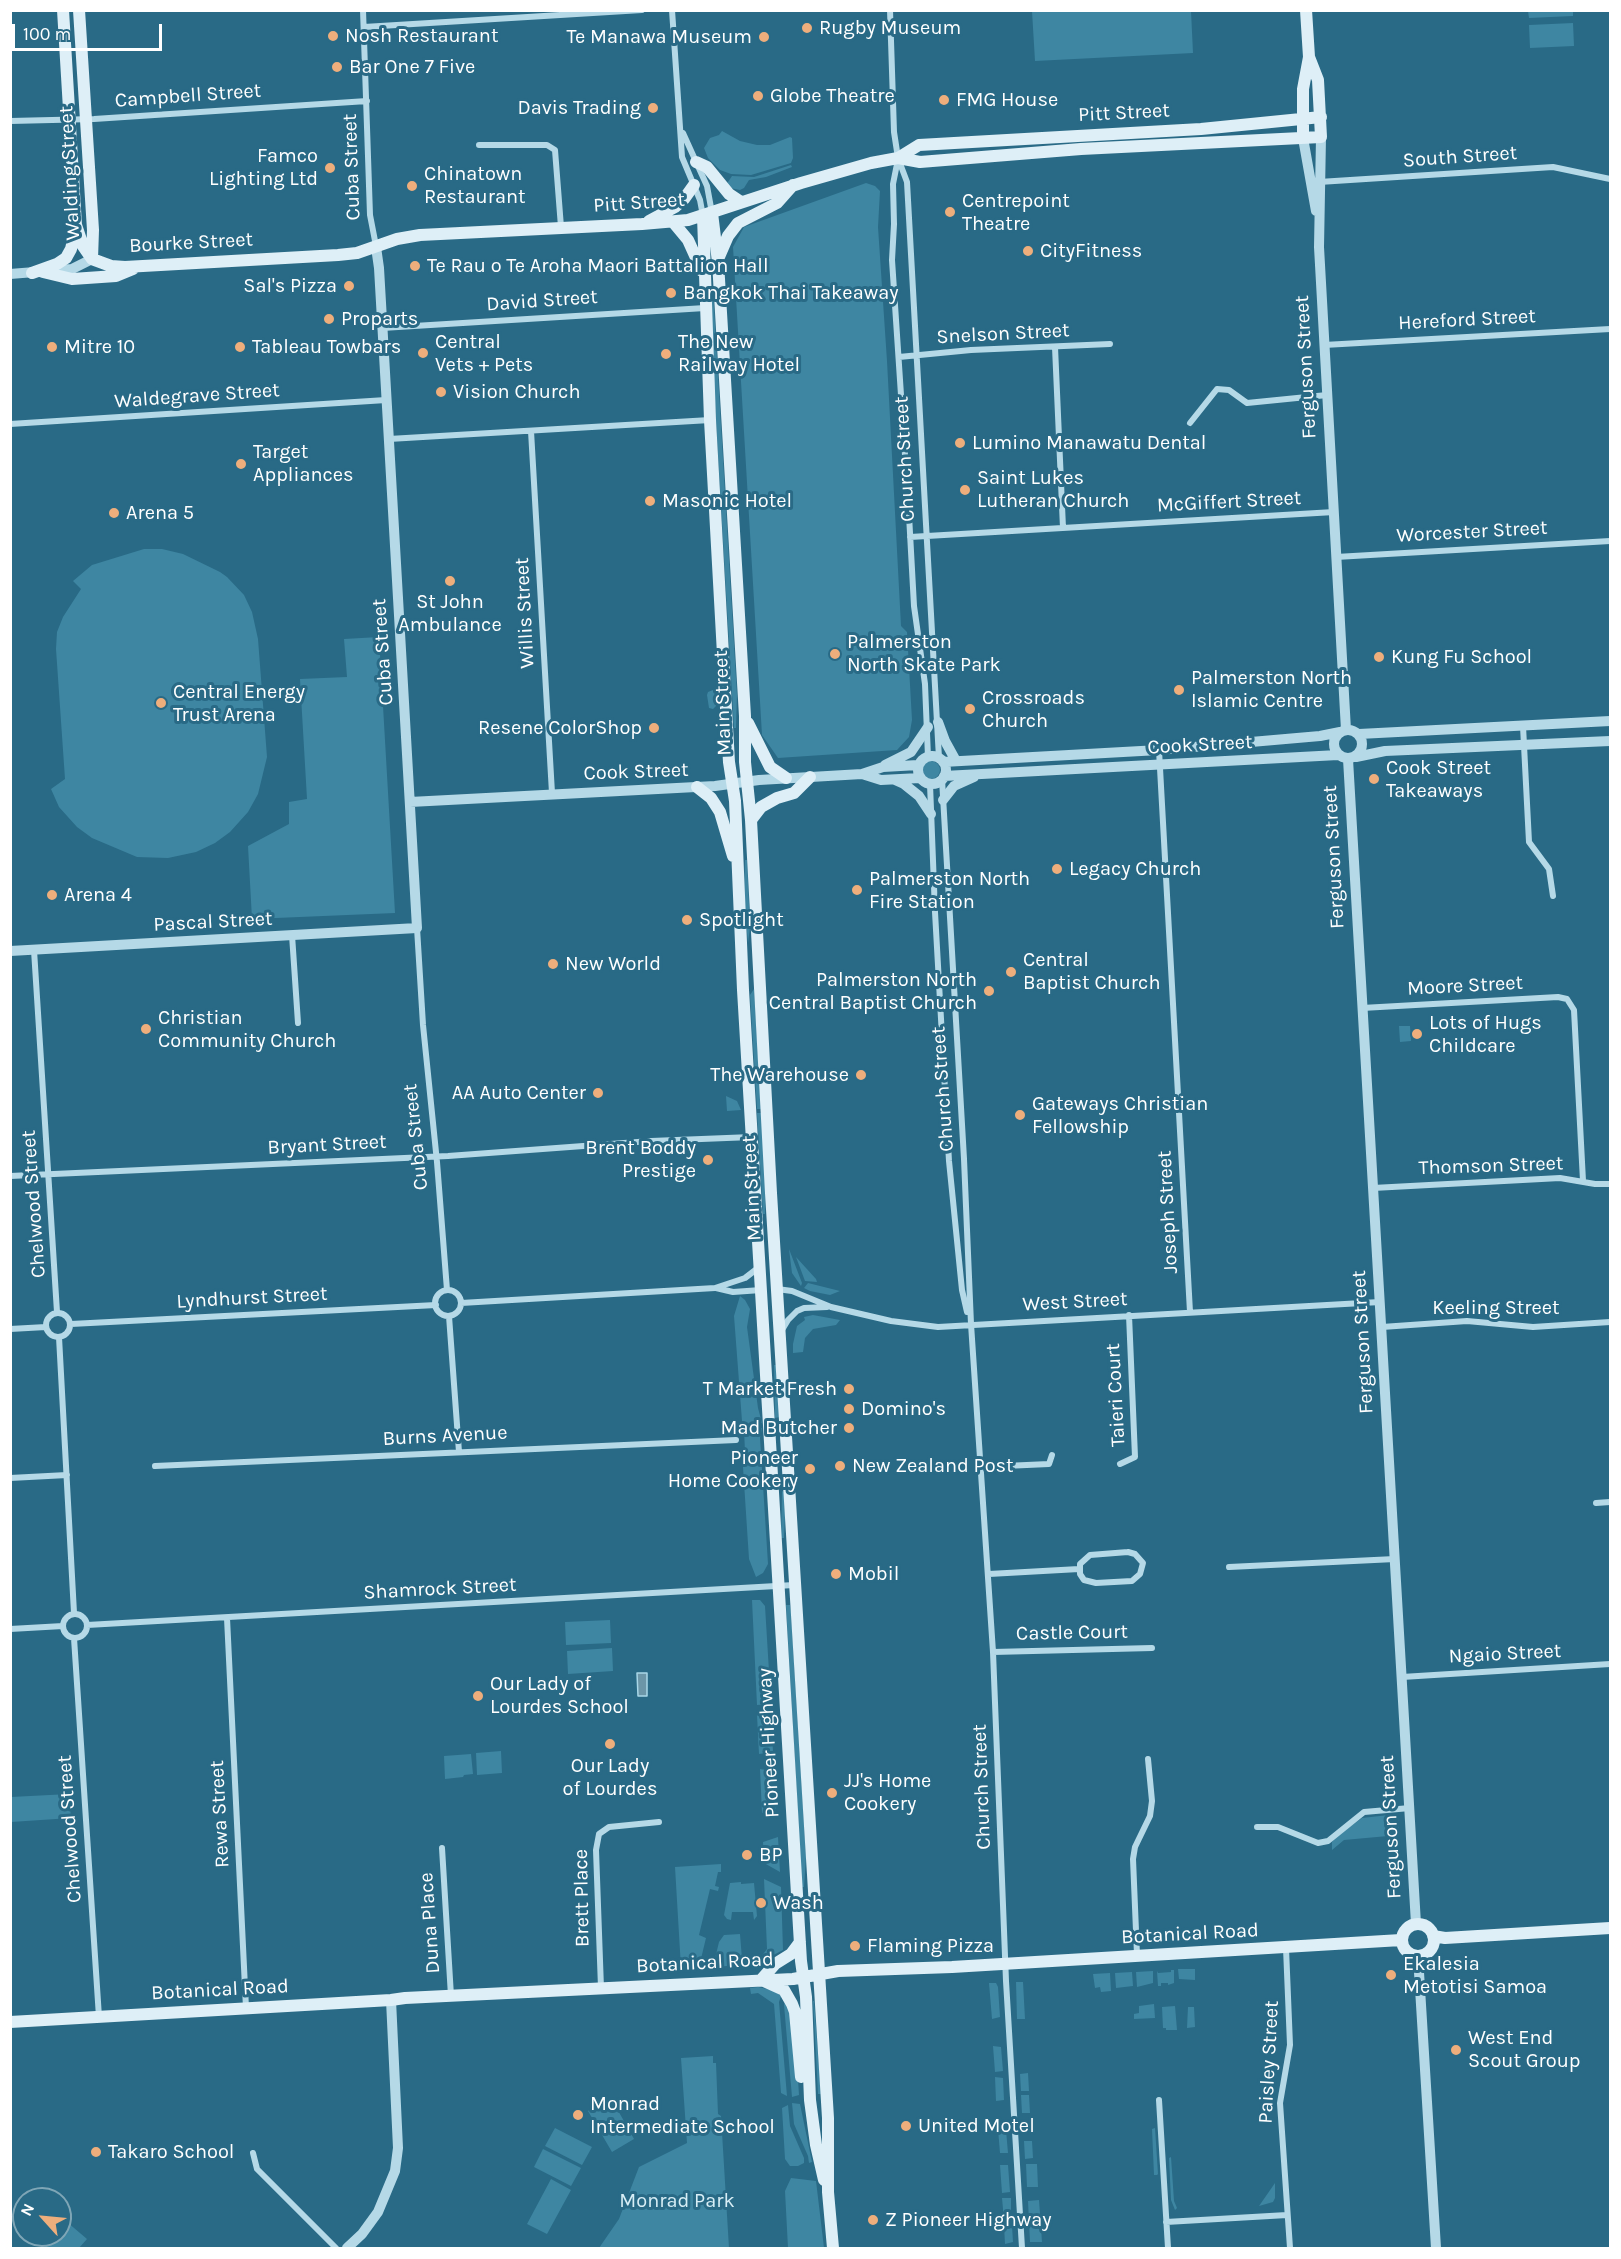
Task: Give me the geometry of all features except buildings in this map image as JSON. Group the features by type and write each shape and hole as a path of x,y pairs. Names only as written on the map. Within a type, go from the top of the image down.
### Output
{"main road":[{"name":"Walding Street","path":"63,10 76,225 83,246 92,259"},
{"name":"Walding Street","path":"79,10 94,246 92,259"},
{"name":"Ferguson Street","path":"1303,138 1304,78 1309,57 1306,10"},
{"name":"Ferguson Street","path":"1309,57 1318,80 1322,137"},
{"name":"Pitt Street","path":"898,158 919,145 1201,129 1321,117"},
{"path":"1079,136 1081,149"},
{"name":"Pitt Street","path":"376,247 397,239 420,235 672,222 707,215 792,185 871,162 898,158 920,162 1081,149 1322,137"},
{"path":"696,162 706,167 729,194 741,202"},
{"path":"642,224 675,207 684,200 694,185"},
{"path":"718,262 728,236 738,223 777,203 792,185"},
{"name":"Main Street","path":"707,215 718,262 777,1289"},
{"name":"Main Street","path":"707,215 705,308 710,420 732,784 735,801 736,866 761,1290"},
{"path":"672,222 688,240 706,280"},
{"path":"38,272 66,258 71,249 76,225"},
{"name":"Bourke Street","path":"92,259 111,266 142,266 338,255 357,253 376,247"},
{"path":"38,272 72,279 116,276 142,266"},
{"path":"745,716 770,767 786,778"},
{"path":"751,820 761,807 794,793 810,777"},
{"path":"697,787 711,798 720,812 725,836 736,866"},
{"path":"761,1290 769,1277 767,1218 771,1193"},
{"path":"767,1380 771,1359 770,1305 777,1289"},
{"name":"Pioneer Highway","path":"777,1289 828,2118 828,2192 834,2248"},
{"name":"Pioneer Highway","path":"761,1290 810,2100 816,2145 828,2192"},
{"path":"771,1454 786,1452"},
{"path":"1416,1924 1425,1925 1433,1936 1431,1950 1418,1956 1406,1952 1401,1940 1407,1927 1416,1924"},
{"path":"1433,1936 1445,1938 1611,1928"},
{"name":"Botanical Road","path":"10,2022 761,1980 804,1977 838,1971 1006,1964 1401,1940"},
{"path":"800,1942 791,1954 775,1964 761,1980 784,1990 795,2012 803,2105 816,2145"}],"street":[{"name":"Cuba Street","path":"363,10 370,215 379,267 423,1025 437,1157 447,1290"},
{"path":"364,27 642,10"},
{"name":"Main Street","path":"672,10 682,157 707,215"},
{"name":"Church Street","path":"890,10 894,125 898,158 907,182 915,356 938,722 937,759"},
{"name":"Campbell Street","path":"10,121 87,119 367,101"},
{"name":"Main Street","path":"679,121 686,142 707,186 707,215"},
{"name":"Ferguson Street","path":"1322,137 1316,182 1343,731"},
{"name":"Ferguson Street","path":"1303,138 1316,182"},
{"path":"479,145 547,145 555,150 561,227"},
{"name":"Church Street","path":"898,158 893,184 892,256 914,608 924,669 928,727 937,759"},
{"name":"South Street","path":"1316,182 1553,167 1611,179"},
{"path":"10,274 72,269 92,259"},
{"name":"David Street","path":"381,328 705,308"},
{"name":"Hereford Street","path":"1324,345 1611,329"},
{"name":"Snelson Street","path":"899,357 971,350 1110,344"},
{"path":"1055,347 1063,528"},
{"path":"1191,423 1217,389 1229,390 1247,403 1327,395"},
{"name":"Waldegrave Street","path":"10,424 386,400"},
{"path":"388,439 710,420"},
{"name":"Willis Street","path":"531,431 552,793"},
{"name":"McGiffert Street","path":"910,537 1334,512"},
{"name":"Worcester Street","path":"1336,557 1611,541"},
{"path":"1359,735 1362,745 1347,757 1333,743 1343,731 1352,731 1359,735 1611,720"},
{"path":"938,722 956,761"},
{"path":"1523,726 1529,842 1550,870 1553,896"},
{"path":"882,767 911,752 928,727"},
{"name":"Cook Street","path":"937,759 956,761 1159,750 1320,736 1343,731"},
{"name":"Cook Street","path":"930,784 943,778 983,774 1347,757 1385,751 1611,741"},
{"name":"Joseph Street","path":"1159,750 1190,1312"},
{"path":"1063,755 1064,770"},
{"name":"Ferguson Street","path":"1347,757 1416,1924"},
{"path":"930,784 920,778 918,765 924,758 937,759 945,769 943,778"},
{"path":"1010,758 1011,773"},
{"name":"Cook Street","path":"410,802 697,787 786,778 862,774 882,767 918,765"},
{"name":"Cook Street","path":"862,774 881,780 920,778"},
{"path":"943,800 954,786 983,774"},
{"name":"Church Street","path":"943,778 964,1159 970,1324 989,1574 1006,1964 1022,2248"},
{"path":"893,779 904,784 918,796 931,814"},
{"name":"Church Street","path":"930,784 949,1161 962,1290 970,1324"},
{"name":"Pascal Street","path":"10,951 417,928"},
{"path":"292,935 298,1023"},
{"name":"Chelwood Street","path":"34,950 57,1312"},
{"name":"Moore Street","path":"1362,1008 1558,997 1569,1001 1574,1010 1583,1181"},
{"name":"Bryant Street","path":"10,1176 437,1157 651,1141 752,1137"},
{"name":"Thomson Street","path":"1373,1188 1560,1178 1595,1184 1611,1184"},
{"path":"461,1303 715,1288 745,1278 759,1267"},
{"path":"715,1288 733,1292 761,1290"},
{"name":"West Street","path":"777,1289 792,1291 831,1307 891,1321 938,1327 1380,1302"},
{"path":"447,1290 454,1291 461,1303 458,1312 449,1316 438,1311 436,1305 438,1295 447,1290"},
{"name":"Lyndhurst Street","path":"71,1324 436,1305"},
{"path":"780,1336 788,1320 797,1311 804,1308 831,1307"},
{"path":"57,1312 64,1313 71,1324 69,1330 59,1337 49,1332 46,1327 47,1320 57,1312"},
{"name":"Taieri Court","path":"1120,1464 1135,1457 1129,1315"},
{"path":"449,1316 459,1452"},
{"name":"Keeling Street","path":"1382,1327 1467,1322 1533,1327 1611,1322"},
{"path":"10,1329 46,1327"},
{"path":"59,1337 74,1613"},
{"name":"Burns Avenue","path":"155,1466 736,1440"},
{"path":"982,1467 1049,1464 1052,1455"},
{"path":"10,1478 67,1475"},
{"path":"1596,1503 1611,1502"},
{"path":"1128,1552 1135,1554 1143,1563 1140,1574 1131,1581 1088,1582 1082,1577 1079,1569 1082,1560 1095,1554 1128,1552"},
{"path":"1229,1567 1395,1559"},
{"path":"989,1574 1079,1569"},
{"name":"Shamrock Street","path":"87,1625 794,1585"},
{"path":"74,1613 85,1619 87,1625 83,1635 74,1638 65,1633 63,1626 65,1618 74,1613"},
{"name":"Rewa Street","path":"227,1618 246,2008"},
{"path":"10,1629 63,1626"},
{"name":"Chelwood Street","path":"74,1638 99,2017"},
{"name":"Castle Court","path":"993,1652 1152,1648"},
{"name":"Ngaio Street","path":"1402,1677 1611,1664"},
{"path":"1137,1956 1133,1859 1135,1846 1150,1816 1152,1801 1148,1759"},
{"path":"1257,1827 1278,1827 1318,1844 1328,1841 1364,1812 1410,1808"},
{"name":"Brett Place","path":"601,1988 596,1850 599,1834 609,1827 659,1822"},
{"name":"Duna Place","path":"442,1848 451,1996"},
{"name":"Paisley Street","path":"1286,1948 1291,2030 1280,2103 1290,2248"},
{"path":"1418,1956 1436,2248"},
{"path":"347,2248 362,2234 378,2212 395,2171 398,2140 391,2000"},
{"path":"1159,2100 1168,2248"},
{"path":"253,2153 257,2169 336,2248"},
{"path":"1166,2222 1287,2215"}],"green space":[{"path":"1032,11 1191,11 1193,53 1035,61"},
{"path":"1528,11 1573,11 1573,16 1529,18"},
{"path":"1573,23 1574,46 1530,48 1529,25"},
{"path":"722,131 740,141 757,145 770,145 790,137 792,138 793,158 791,163 751,175 731,174 720,170 708,158 704,148 710,138 719,135"},
{"path":"791,165 792,167 766,177 749,180 740,190 726,185 732,176 754,177"},
{"path":"866,183 875,186 880,191 878,227 901,626 907,632 912,720 909,737 897,750 778,758 762,735 733,247 744,227"},
{"path":"711,291 713,291 737,695 736,728 734,728 710,318"},
{"name":"Central Energy Trust Arena","path":"144,549 162,549 183,554 227,577 244,595 252,612 258,639 267,757 258,794 248,812 230,832 215,843 196,852 168,858 137,857 92,838 77,827 59,807 51,789 65,779 56,649 57,632 63,617 81,589 73,581 92,565"},
{"path":"379,637 395,913 252,919 248,846 289,824 289,802 307,799 300,679 347,677 344,639"},
{"path":"713,690 716,693 716,706 713,709 709,708 707,695"},
{"path":"931,761 937,764 940,770 937,776 931,779 925,776 922,770 925,764"},
{"path":"745,860 747,860 750,927 748,943 744,899"},
{"path":"754,989 761,1109 757,1109 750,995"},
{"path":"1399,1026 1410,1026 1411,1041 1400,1042"},
{"path":"726,1096 737,1101 741,1110 727,1111"},
{"path":"757,1113 762,1113 766,1184 765,1214 763,1214"},
{"path":"789,1249 802,1283 801,1286 792,1273"},
{"path":"796,1257 816,1279 817,1282 805,1281"},
{"path":"808,1283 840,1291 830,1295 810,1291 804,1288"},
{"path":"740,1296 750,1309 747,1327 762,1423 743,1425 734,1316"},
{"path":"813,1315 840,1320 836,1325 813,1329 805,1338 803,1352 793,1353 797,1326 805,1320 804,1317"},
{"path":"774,1365 776,1365 780,1417 775,1418"},
{"path":"762,1428 760,1438 768,1564 763,1573 756,1577 749,1559 742,1452 745,1452 744,1429"},
{"path":"782,1491 784,1492 785,1515 784,1538 781,1538"},
{"path":"752,1600 760,1600 765,1606 771,1704 757,1705"},
{"path":"786,1605 790,1605 791,1612 806,1857 804,1887 802,1887"},
{"path":"610,1620 611,1643 566,1645 565,1622"},
{"path":"612,1648 613,1671 568,1674 567,1651"},
{"path":"771,1714 773,1752 759,1754 757,1715"},
{"path":"501,1751 502,1773 477,1775 476,1753"},
{"path":"471,1754 473,1774 445,1779 444,1756"},
{"path":"760,1769 773,1771 776,1812 762,1813"},
{"path":"69,1794 71,1818 11,1822 11,1797"},
{"path":"1398,1814 1399,1835 1344,1840 1332,1850 1332,1842 1336,1837 1362,1818"},
{"path":"778,1837 780,1872 764,1863 763,1842"},
{"path":"721,1864 721,1872 718,1872 715,1886 719,1887 718,1891 710,1889 699,1935 706,1938 699,1967 681,1968 675,1867"},
{"path":"764,1879 781,1887 783,1950 756,1964 713,1967 719,1942 724,1935 740,1934 742,1959 761,1957 767,1949"},
{"path":"741,1882 741,1884 754,1883 757,1916 754,1920 753,1912 732,1912 731,1920 724,1915 730,1883"},
{"path":"1178,1969 1195,1969 1195,1980 1179,1979"},
{"path":"1174,1970 1174,1983 1168,1985 1168,1983 1161,1983 1161,1986 1158,1986 1157,1971 1158,1973 1171,1972"},
{"path":"1153,1971 1153,1983 1137,1987 1136,1972"},
{"path":"1132,1972 1133,1986 1116,1988 1115,1973"},
{"path":"1110,1973 1111,1991 1101,1992 1100,1987 1095,1988 1093,1974"},
{"path":"1016,1982 1023,1982 1025,2019 1017,2019"},
{"path":"989,1983 996,1983 998,1987 1000,2017 992,2019"},
{"path":"758,1987 776,1991 781,1996 779,2002 787,2096 781,2093 774,2004 758,1993 751,1994 750,1988"},
{"path":"786,2000 794,2020 799,2095 792,2097 784,2005"},
{"path":"814,2001 821,2094 818,2094"},
{"path":"1154,2004 1155,2018 1134,2019 1134,2014 1139,2013 1139,2006"},
{"path":"1175,2006 1177,2030 1166,2030 1163,2028 1162,2007"},
{"path":"1188,2007 1194,2007 1195,2027 1187,2028"},
{"path":"993,2046 1001,2047 1003,2071 995,2072"},
{"name":"Monrad Park","path":"713,2056 713,2063 716,2063 718,2114 721,2116 729,2248 599,2248 619,2219 639,2167 687,2143 681,2058"},
{"path":"1028,2073 1029,2091 1021,2091 1020,2074"},
{"path":"995,2077 1003,2078 1004,2100 996,2101"},
{"path":"1021,2095 1029,2095 1030,2113 1022,2113"},
{"path":"611,2098 634,2139 612,2152 588,2111"},
{"path":"792,2103 800,2104 812,2162 809,2163 794,2124"},
{"path":"788,2105 790,2126 804,2158 804,2163 798,2166 790,2166 785,2159 782,2108"},
{"path":"555,2128 592,2147 582,2165 545,2146"},
{"path":"1155,2128 1157,2175 1154,2175 1152,2129"},
{"path":"998,2129 1006,2130 1008,2153 1000,2153"},
{"path":"1024,2141 1032,2141 1033,2158 1025,2159"},
{"path":"543,2149 581,2168 571,2186 534,2167"},
{"path":"1171,2157 1174,2201 1177,2208 1175,2210 1171,2200 1169,2158"},
{"path":"1026,2164 1037,2164 1038,2187 1027,2187"},
{"path":"1000,2165 1008,2165 1010,2192 1002,2193"},
{"path":"791,2178 816,2181 824,2248 788,2248 785,2191"},
{"path":"551,2179 571,2190 547,2234 527,2224"},
{"path":"1275,2183 1273,2202 1259,2206"},
{"path":"1002,2198 1011,2198 1011,2219 1004,2220"},
{"path":"1039,2200 1042,2242 1030,2242 1028,2201"},
{"path":"1004,2225 1012,2226 1013,2242 1005,2244"},
{"path":"72,2226 87,2239 79,2248 44,2248 72,2247"}],"shaded area":[{"path":"637,1673 647,1673 647,1696 638,1696"}],"place":[{"name":"Rugby Museum","path":"807,28"},
{"name":"Nosh Restaurant","path":"333,36"},
{"name":"Te Manawa Museum","path":"764,37"},
{"name":"Bar One 7 Five","path":"337,67"},
{"name":"Globe Theatre","path":"758,96"},
{"name":"FMG House","path":"944,100"},
{"name":"Davis Trading","path":"653,108"},
{"name":"Famco Lighting Ltd","path":"330,168"},
{"name":"Chinatown Restaurant","path":"412,186"},
{"name":"Centrepoint Theatre","path":"950,212"},
{"name":"CityFitness","path":"1028,251"},
{"name":"Te Rau o Te Aroha Maori Battalion Hall","path":"415,266"},
{"name":"Sal's Pizza","path":"349,286"},
{"name":"Bangkok Thai Takeaway","path":"671,293"},
{"name":"Proparts","path":"329,319"},
{"name":"Mitre 10","path":"52,347"},
{"name":"Tableau Towbars","path":"240,347"},
{"name":"Central Vets + Pets","path":"423,353"},
{"name":"The New Railway Hotel","path":"666,354"},
{"name":"Vision Church","path":"441,392"},
{"name":"Lumino Manawatu Dental","path":"960,443"},
{"name":"Target Appliances","path":"241,464"},
{"name":"Saint Lukes Lutheran Church","path":"965,490"},
{"name":"Masonic Hotel","path":"650,501"},
{"name":"Arena 5","path":"114,513"},
{"name":"St John Ambulance","path":"450,581"},
{"name":"Palmerston North Skate Park","path":"835,654"},
{"name":"Kung Fu School","path":"1379,657"},
{"name":"Palmerston North Islamic Centre","path":"1179,690"},
{"name":"Central Energy Trust Arena","path":"161,703"},
{"name":"Crossroads Church","path":"970,709"},
{"name":"Resene ColorShop","path":"654,728"},
{"name":"Cook Street Takeaways","path":"1374,779"},
{"name":"Legacy Church","path":"1057,869"},
{"name":"Palmerston North Fire Station","path":"857,890"},
{"name":"Arena 4","path":"52,895"},
{"name":"Spotlight","path":"687,920"},
{"name":"New World","path":"553,964"},
{"name":"Central Baptist Church","path":"1011,972"},
{"name":"Palmerston North Central Baptist Church","path":"989,991"},
{"name":"Christian Community Church","path":"146,1029"},
{"name":"Lots of Hugs Childcare","path":"1417,1034"},
{"name":"The Warehouse","path":"861,1075"},
{"name":"AA Auto Center","path":"598,1093"},
{"name":"Gateways Christian Fellowship","path":"1020,1115"},
{"name":"Brent Boddy Prestige","path":"708,1160"},
{"name":"T Market Fresh","path":"849,1389"},
{"name":"Domino's","path":"849,1409"},
{"name":"Mad Butcher","path":"849,1428"},
{"name":"New Zealand Post","path":"840,1466"},
{"name":"Pioneer Home Cookery","path":"810,1469"},
{"name":"Mobil","path":"836,1574"},
{"name":"Our Lady of Lourdes School","path":"478,1696"},
{"name":"Our Lady of Lourdes","path":"610,1744"},
{"name":"JJ's Home Cookery","path":"832,1793"},
{"name":"BP","path":"747,1855"},
{"name":"Wash","path":"761,1903"},
{"name":"Flaming Pizza","path":"855,1946"},
{"name":"Ekalesia Metotisi Samoa","path":"1391,1975"},
{"name":"West End Scout Group","path":"1456,2050"},
{"name":"Monrad Intermediate School","path":"578,2115"},
{"name":"United Motel","path":"906,2126"},
{"name":"Takaro School","path":"96,2152"},
{"name":"Z Pioneer Highway","path":"873,2220"}]}
